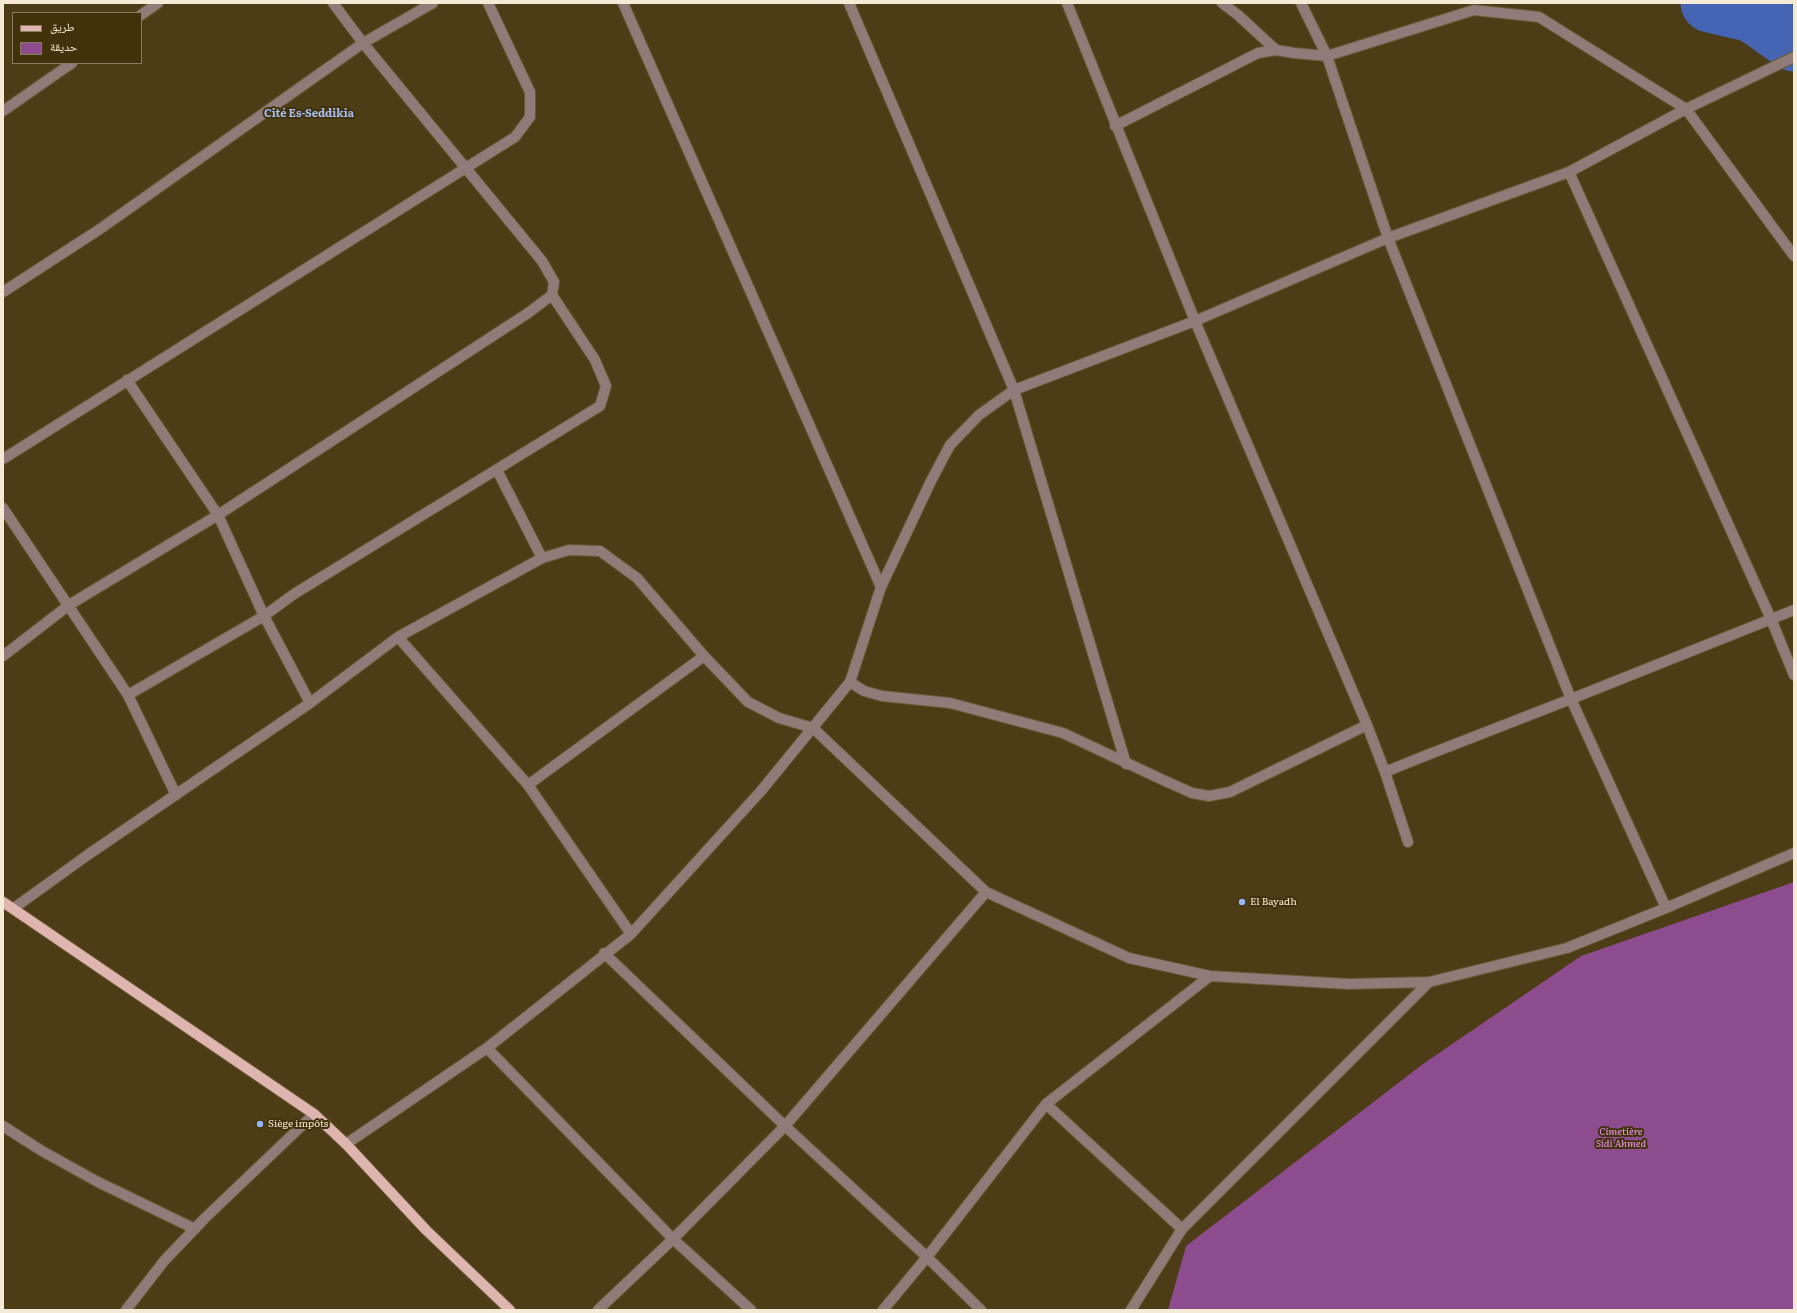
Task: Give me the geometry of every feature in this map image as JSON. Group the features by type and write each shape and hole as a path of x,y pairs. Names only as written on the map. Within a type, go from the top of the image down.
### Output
{"main road":[{"path":"3,902 14,908 78,954 146,998 314,1114 346,1144 426,1230 510,1310"}],"street":[{"path":"142,14 158,3"},
{"path":"128,695 264,616 294,594 600,406 606,386 595,360 552,296 554,282 542,261 363,43 333,3"},
{"path":"3,292 100,229 363,43 433,3"},
{"path":"3,459 514,137 530,117 530,92 488,3"},
{"path":"623,3 881,587"},
{"path":"849,3 1014,390 1126,764"},
{"path":"1222,3 1238,15 1276,50"},
{"path":"1301,3 1327,56 1388,238 1572,699 1666,908"},
{"path":"1070,4 1115,126 1195,321 1367,725 1385,772 1408,842"},
{"path":"1115,126 1258,53 1276,50 1327,56 1474,10 1539,17 1686,109 1794,256"},
{"path":"346,1144 488,1048 631,934 761,791 850,682 881,587 931,480 950,445 979,415 1014,390 1195,321 1388,238 1569,172 1686,109 1794,58"},
{"path":"3,111 71,64"},
{"path":"1569,172 1771,619 1794,675"},
{"path":"3,656 69,605 218,515 528,314 552,296"},
{"path":"127,380 218,515 264,616 310,703"},
{"path":"497,470 542,558"},
{"path":"3,508 128,695 176,795"},
{"path":"14,908 89,854 310,703 398,637 542,558 569,550 600,551 637,578 704,656 748,702 779,718 813,728 986,892 1129,958 1210,976 1349,984 1428,982 1567,948 1666,908 1794,853"},
{"path":"1385,772 1422,756 1572,699 1794,610"},
{"path":"398,637 528,785 631,934"},
{"path":"528,785 704,656"},
{"path":"850,682 864,691 882,696 950,703 1063,733 1126,764 1192,793 1209,796 1230,792 1367,725"},
{"path":"598,1310 673,1239 785,1126 986,892"},
{"path":"604,954 981,1310"},
{"path":"883,1310 927,1258 1046,1104 1210,976"},
{"path":"1131,1310 1182,1229 1428,982"},
{"path":"488,1048 673,1239 751,1310"},
{"path":"1046,1104 1182,1229"},
{"path":"129,1309 164,1261 314,1114"},
{"path":"3,1126 42,1151 98,1182 195,1229"}],"green space":[{"name":"Cimetière Sidi Ahmed","path":"1794,882 1794,1310 1168,1310 1186,1246 1423,1064 1581,956"}],"waterway":[{"path":"1710,3 1753,13 1794,42"}],"place":[{"name":"El Bayadh","path":"1242,902"},
{"name":"Siège impôts","path":"260,1124"}],"district":[{"name":"Cité Es-Seddikia","path":"309,114"}]}
